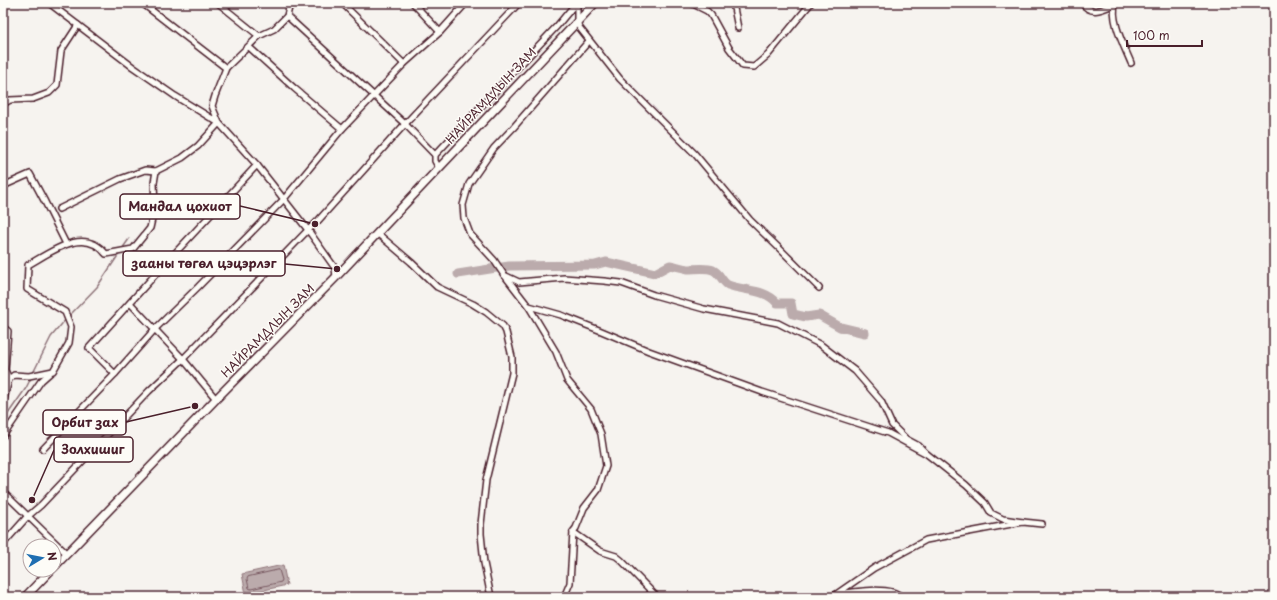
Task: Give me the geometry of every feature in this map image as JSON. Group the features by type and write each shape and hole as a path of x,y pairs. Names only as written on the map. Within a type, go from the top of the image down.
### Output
{"main road":[{"name":"НАЙРАМДЛЫН ЗАМ","path":"62,559 336,277 595,3"},
{"path":"25,597 43,578"}],"street":[{"path":"49,3 133,67 175,96 219,123 258,165 308,230 335,268 336,277"},
{"path":"142,3 226,68"},
{"path":"218,3 259,36"},
{"path":"219,123 212,106 226,68 259,36 274,29 286,16 290,3"},
{"path":"342,3 404,64"},
{"path":"413,3 440,32"},
{"path":"44,449 155,329 284,199 342,129 373,96 404,64 440,32 466,3"},
{"path":"3,544 27,517 149,391 183,359 316,223 405,124 519,3"},
{"path":"576,3 577,22 589,41 620,79 694,154 750,220 819,288"},
{"path":"439,168 435,161 435,155 557,26 576,3"},
{"path":"691,3 707,11 729,48 743,66 747,67 754,67 768,55 811,3"},
{"path":"733,3 738,28"},
{"path":"1082,3 1085,8 1092,11 1116,4"},
{"path":"1116,4 1114,10 1117,27 1131,63"},
{"path":"286,16 405,124 435,155"},
{"path":"3,104 10,100 33,100 50,93 57,85 61,51 78,24"},
{"path":"564,597 570,583 573,532 584,508 598,490 606,466 601,434 591,409 567,380 556,352 529,306 494,260 470,234 464,218 463,205 469,184 494,148 589,41"},
{"path":"249,47 342,129"},
{"path":"59,209 120,179 145,170 156,171 182,158 198,146 219,123"},
{"path":"115,374 89,348 258,165"},
{"path":"3,436 41,381 53,371 69,343 71,327 65,312 26,289 28,265 68,243 84,241 101,247 106,254 132,249 150,228 155,206 154,183 156,171"},
{"path":"3,186 30,174 66,244"},
{"path":"377,233 437,287 473,304 486,312 503,326 506,332 512,357 512,373 486,480 481,524 484,563 491,597"},
{"path":"504,275 519,282 564,278 604,280 704,308 778,323 821,345 855,371 881,401 892,425 906,439 919,446 966,485 985,503 992,513 1003,520 1042,524"},
{"path":"130,303 183,359 216,399"},
{"path":"529,306 561,315 649,351 762,392 888,433 927,454"},
{"path":"3,327 8,331 5,370 9,379 3,404"},
{"path":"9,379 14,375 29,376 53,371"},
{"path":"3,492 27,517 67,554"},
{"path":"835,595 874,568 926,540 1023,522"},
{"path":"573,532 600,551 616,556 657,597"},
{"path":"829,597 867,590 896,593 901,597"}],"water":[{"path":"283,565 287,585 246,594 242,574"}],"waterway":[{"path":"122,249 129,239"},
{"path":"69,316 97,287 119,254"},
{"path":"458,274 509,266 595,265 606,262 655,273 670,265 688,269 707,269 715,271 728,285 767,295 777,303 791,303 793,314 806,317 819,315 840,327 865,333"},
{"path":"33,373 51,337 66,319"},
{"path":"3,421 26,388 32,376"}],"place":[{"name":"Мандал цохиот","path":"315,224"},
{"name":"зааны төгөл цэцэрлэг","path":"337,269"},
{"name":"Орбит зах","path":"195,406"},
{"name":"Золхишиг","path":"32,500"}]}
